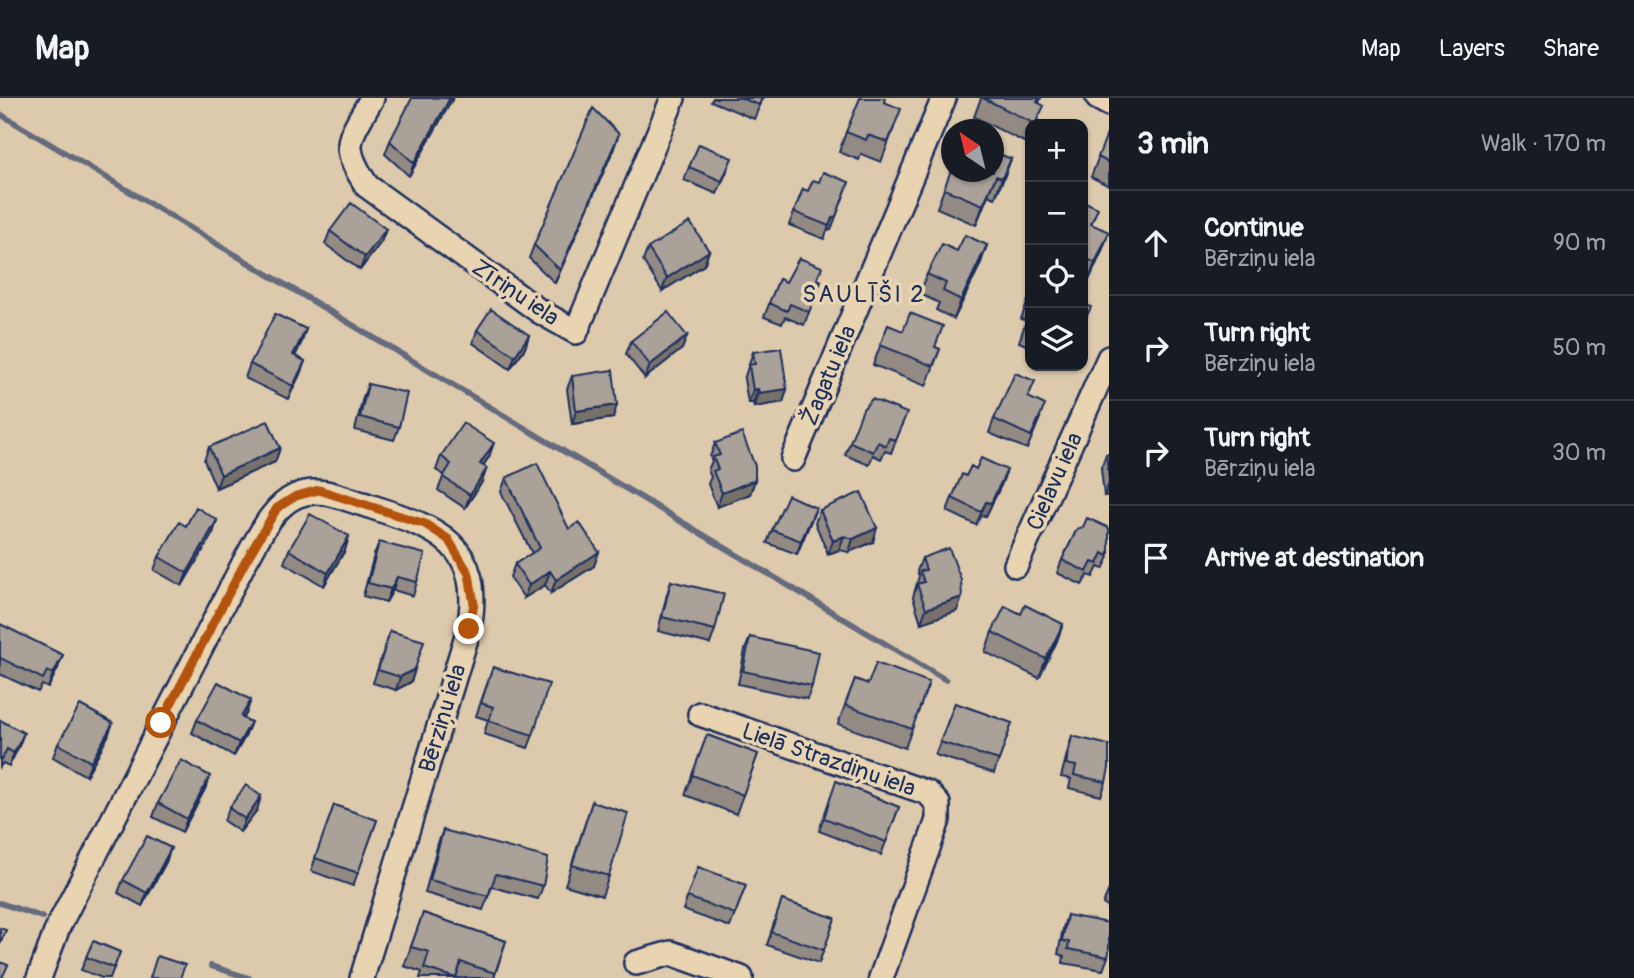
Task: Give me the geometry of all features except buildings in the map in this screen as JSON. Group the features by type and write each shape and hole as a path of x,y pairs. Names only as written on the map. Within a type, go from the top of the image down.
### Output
{"street":[{"name":"Zīriņu iela","path":"372,98 348,142 352,162 367,186 539,310 576,332 673,98"},
{"name":"Žagatu iela","path":"793,459 944,98"},
{"path":"1098,98 1109,104"},
{"name":"Cielavu iela","path":"1016,565 1109,358"},
{"name":"Bērziņu iela","path":"38,978 58,927 244,564 277,508 296,496 319,490 425,524 448,539 469,574 474,604 469,629 362,978"},
{"name":"Lielā Strazdiņu iela","path":"700,714 928,793 938,804 938,820 881,978"},
{"path":"636,963 671,953 741,978"}],"waterway":[{"path":"0,114 946,680"},
{"path":"0,903 42,917"},
{"path":"211,966 249,978"}],"district":[{"name":"SAULĪŠI 2","path":"864,294"}],"route":[{"path":"161,723 205,636 277,508 296,496 319,490 425,524 448,539 469,574 474,604 469,629"}]}
